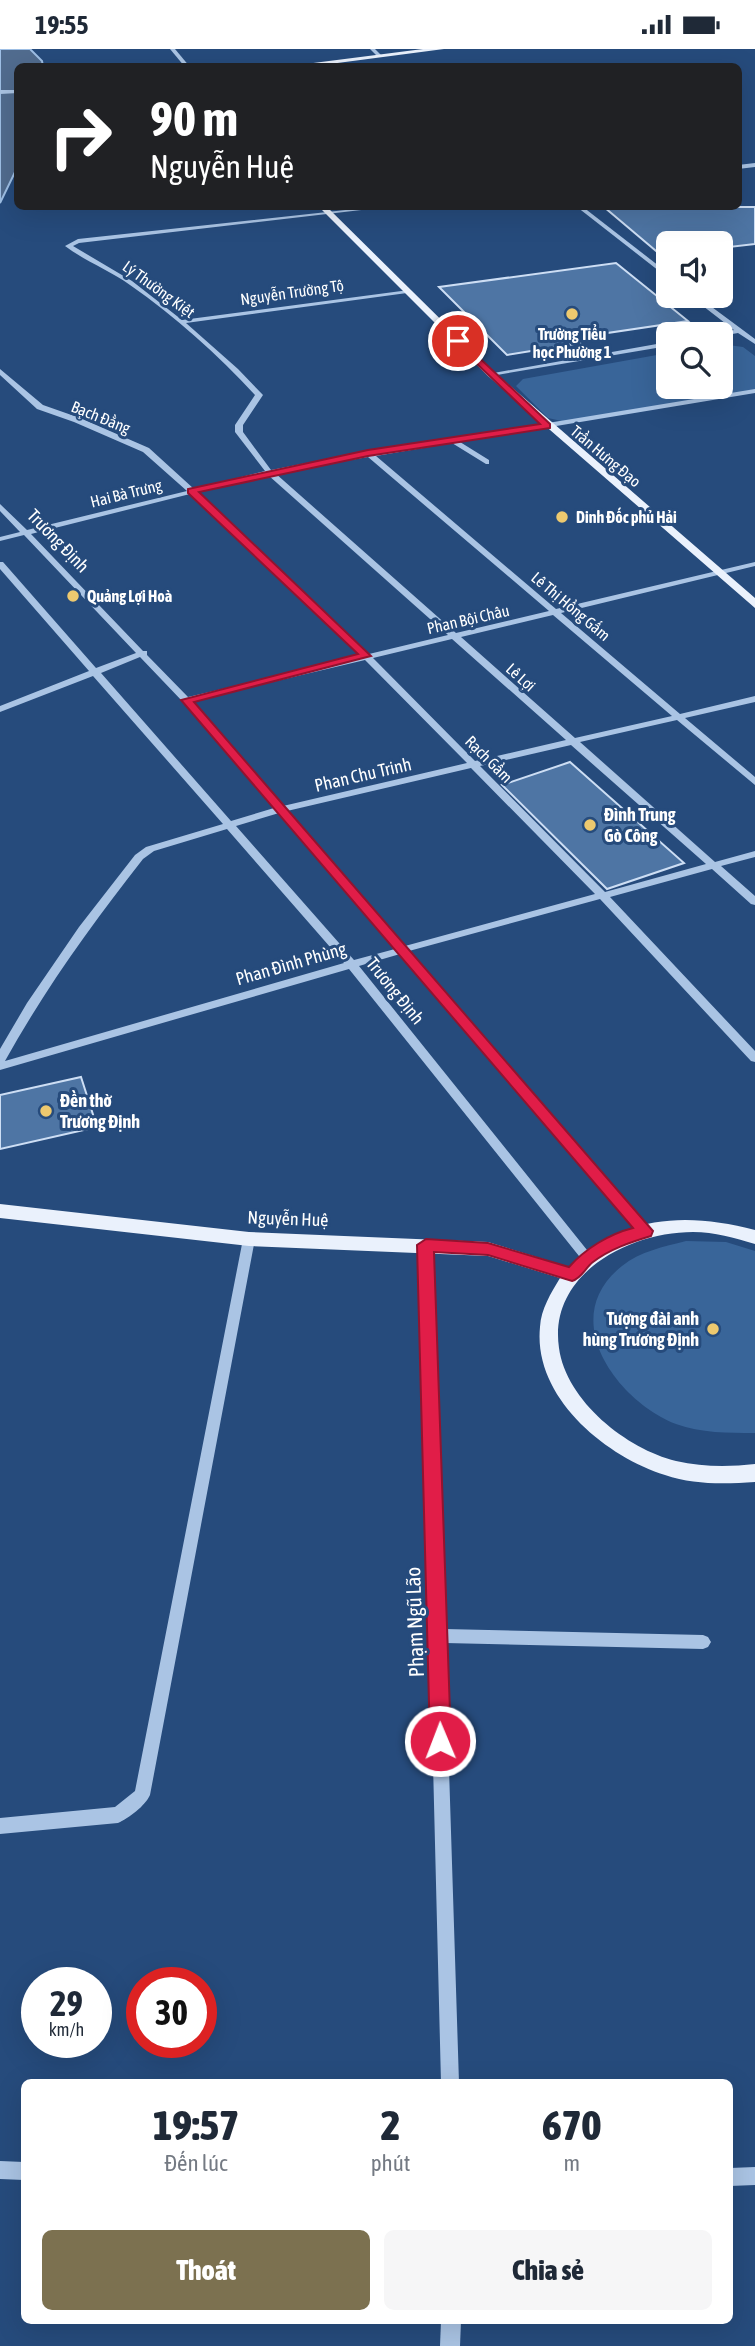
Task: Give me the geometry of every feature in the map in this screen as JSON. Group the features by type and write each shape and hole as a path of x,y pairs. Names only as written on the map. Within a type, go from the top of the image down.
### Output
{"main road":[{"path":"320,63 441,49"},
{"name":"Trần Hưng Đạo","path":"326,210 547,426 755,604"},
{"name":"Nguyễn Huệ","path":"0,1212 249,1240 488,1249 572,1275"},
{"path":"755,1237 719,1227 670,1226 624,1237 587,1258 572,1275 561,1289 549,1327 554,1369 577,1409 615,1443 665,1467 720,1477 755,1473"}],"street":[{"path":"172,49 184,63"},
{"path":"372,49 380,56"},
{"name":"Lý Thường Kiệt","path":"270,472 239,432 239,425 259,395 181,322 130,282 68,246 78,241 326,210"},
{"path":"584,210 656,267"},
{"name":"Nguyễn Trường Tộ","path":"181,322 407,291"},
{"path":"708,308 755,342"},
{"path":"733,332 738,331"},
{"path":"491,374 656,346"},
{"name":"Bạch Đằng","path":"0,371 40,407 146,450 191,491"},
{"name":"Hai Bà Trưng","path":"0,538 270,472 368,453 755,391"},
{"path":"452,440 486,462"},
{"name":"Lê Thị Hồng Gấm","path":"368,453 755,782"},
{"name":"Lê Lợi","path":"270,472 755,902"},
{"name":"Rạch Gầm","path":"191,491 366,656 603,896 755,1058"},
{"name":"Trương Định","path":"0,506 144,653 283,809 645,1231"},
{"name":"Trương Định","path":"0,564 352,965 587,1258"},
{"name":"Phan Bội Châu","path":"186,700 755,564"},
{"path":"0,709 144,653"},
{"name":"Phan Chu Trinh","path":"0,1059 24,1013 89,920 139,857 150,849 283,809 474,767 755,699"},
{"name":"Phan Đình Phùng","path":"0,1066 402,950 755,854"},
{"path":"0,1826 118,1815 142,1795 249,1240"},
{"name":"Phạm Ngũ Lão","path":"426,1245 450,2079"},
{"path":"438,1636 703,1642"},
{"path":"0,2170 21,2171"},
{"path":"733,2177 755,2176"},
{"path":"450,2346 451,2324"}],"shaded area":[{"path":"0,49 30,49 42,63 14,63 14,174 0,203"},
{"path":"733,346 743,347 755,356 755,391 733,395"},
{"path":"656,355 656,399 706,399 566,422 548,418 516,386 523,379"},
{"path":"686,1241 726,1242 755,1251 755,1433 705,1431 676,1424 654,1413 633,1397 616,1378 602,1356 595,1333 594,1309 603,1287 622,1266 637,1257"}],"building":[{"path":"742,207 755,207 755,244 733,247 733,231 656,231 656,251 608,210 742,210"},
{"name":"Trường Tiểu học Phường 1","path":"616,263 656,295 656,308 672,308 688,321 656,322 656,326 574,338 580,343 507,355 439,287"},
{"name":"Đình Trung Gò Công","path":"570,762 684,863 607,889 502,785"},
{"name":"Đền thờ Trương Định","path":"81,1077 97,1127 0,1149 0,1095"}],"place":[{"name":"Trường Tiểu học Phường 1","path":"572,314"},
{"name":"Dinh Đốc phủ Hải","path":"562,517"},
{"name":"Quảng Lợi Hoà","path":"73,596"},
{"name":"Đình Trung Gò Công","path":"590,825"},
{"name":"Đền thờ Trương Định","path":"46,1111"},
{"name":"Tượng đài anh hùng Trương Định","path":"713,1329"}],"route":[{"path":"440,1741 426,1245 488,1249 572,1275 587,1258 624,1237 645,1231 283,809 186,700 366,656 191,491 368,453 547,426 458,341"}]}
